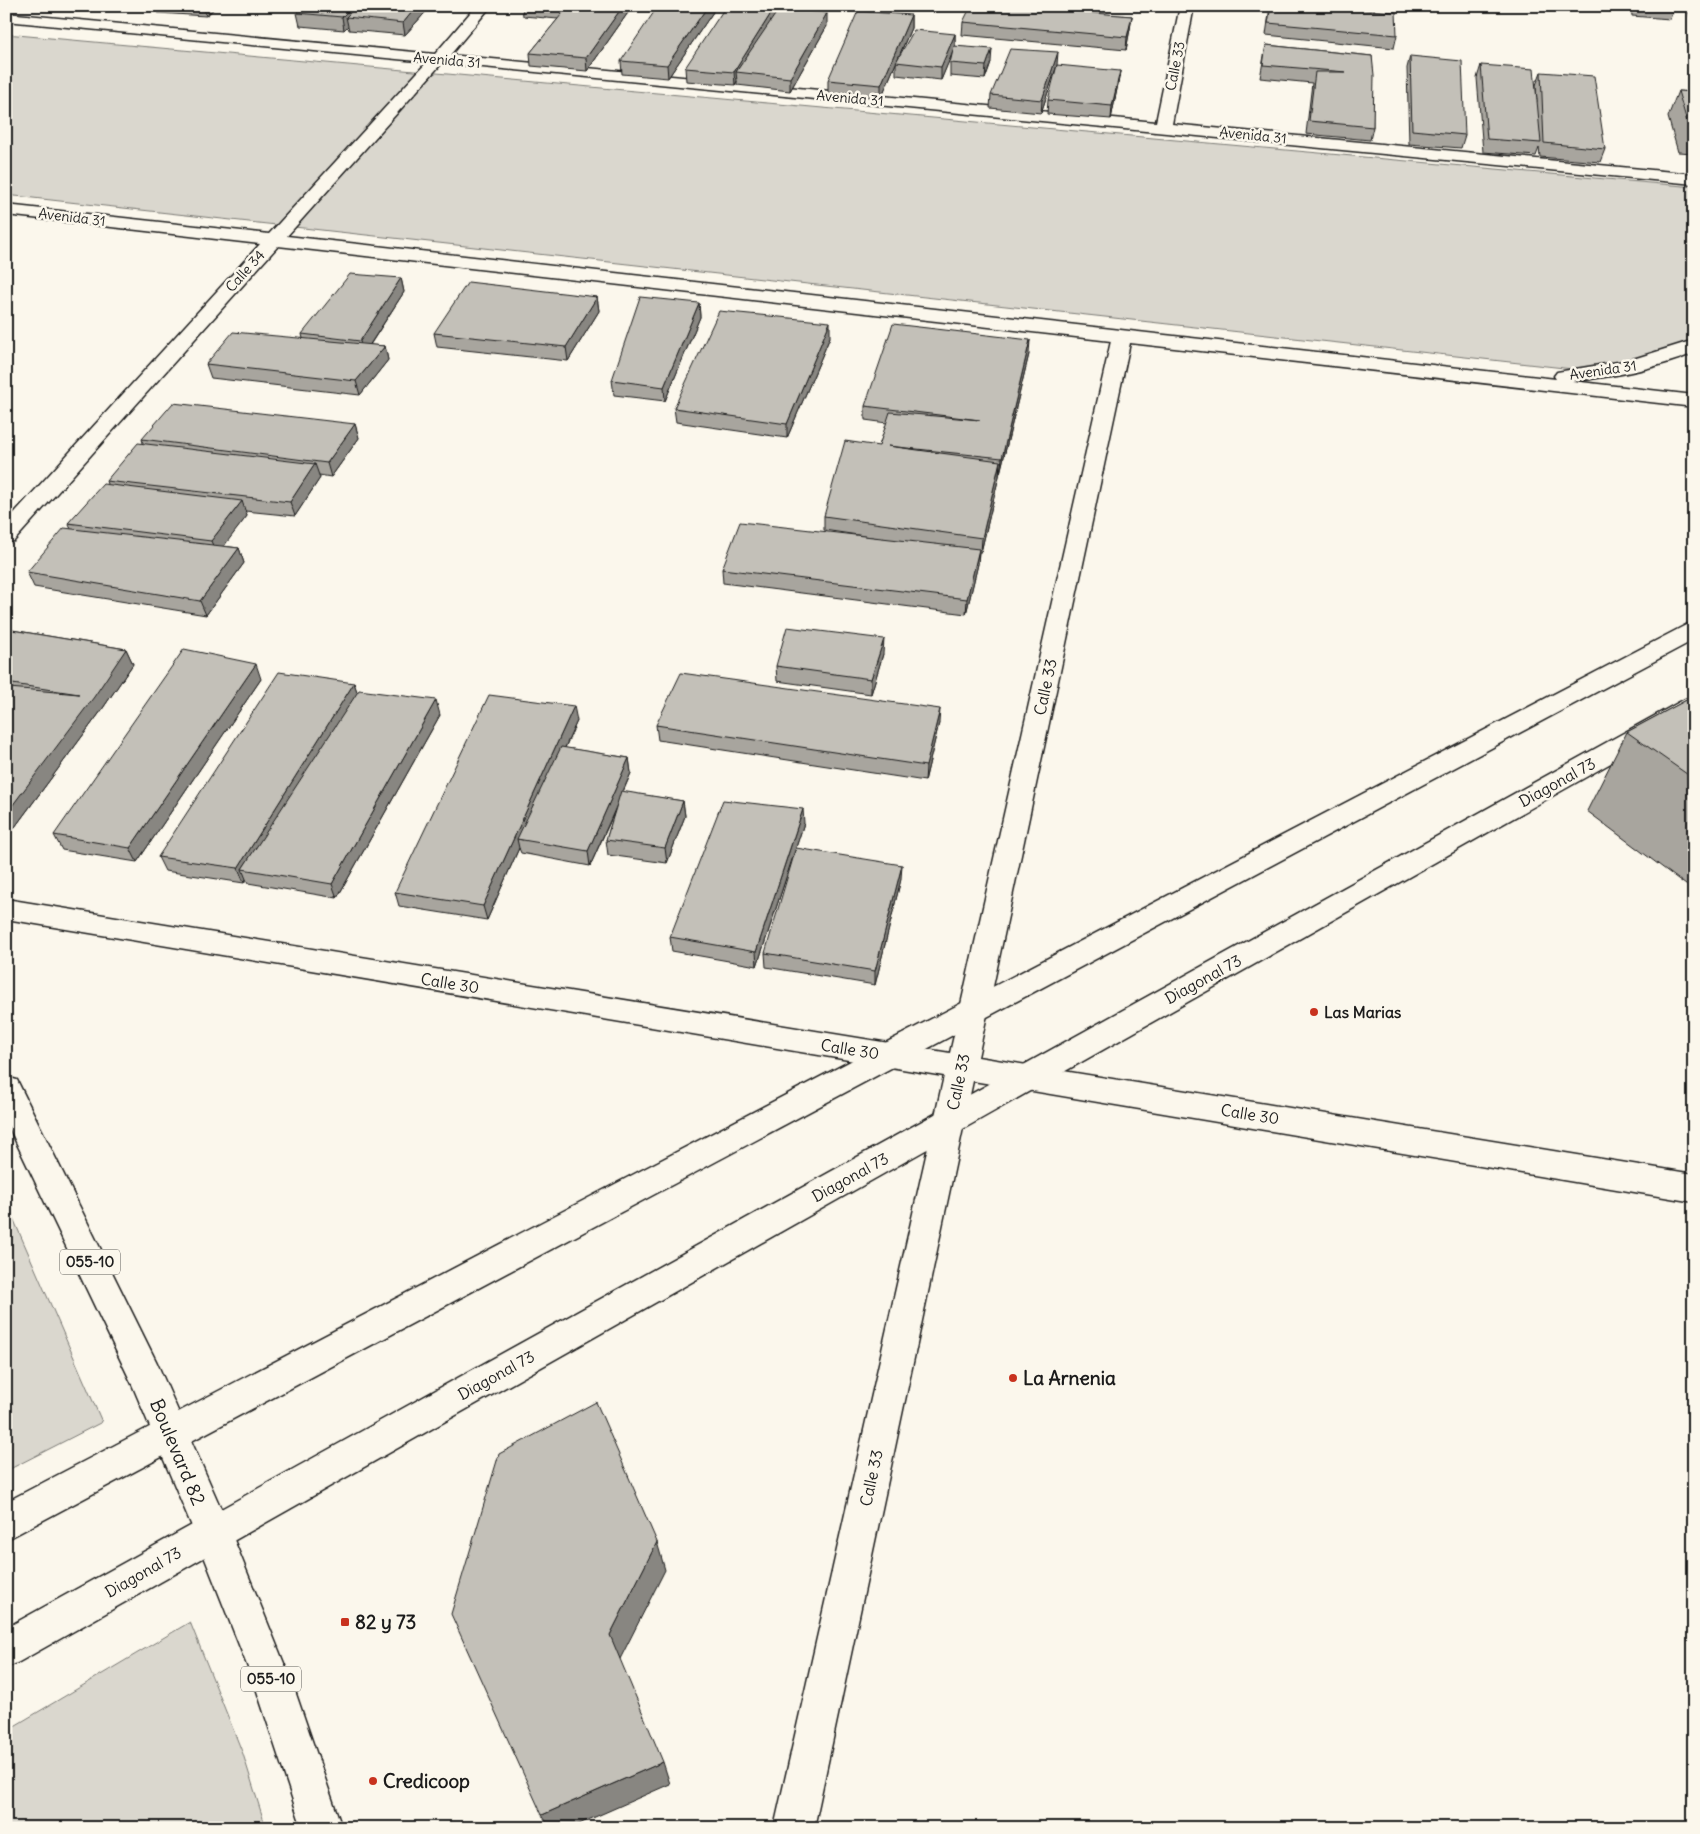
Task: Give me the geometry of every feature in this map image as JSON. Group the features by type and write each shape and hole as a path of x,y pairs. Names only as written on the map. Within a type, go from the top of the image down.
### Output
{"main road":[{"name":"Calle 34","path":"6,536 484,6"},
{"name":"Calle 33","path":"1163,126 1187,6"},
{"name":"Avenida 31","path":"6,17 1163,126 1694,179"},
{"name":"Avenida 31","path":"6,210 1694,401"},
{"name":"Calle 33","path":"794,1828 1122,336"},
{"name":"Avenida 31","path":"1509,380 1591,373 1639,365 1673,355 1694,346"},
{"path":"6,1522 1694,630"},
{"name":"Diagonal 73","path":"6,1649 1694,705"},
{"name":"Calle 30","path":"6,909 1694,1188"},
{"name":"Boulevard 82","path":"6,1089 144,1374 213,1533 275,1688 322,1828"}],"shaded area":[{"path":"6,34 1694,187 1694,340 1655,355 1582,370 6,195"},
{"path":"6,1202 102,1422 6,1471"},
{"path":"190,1622 243,1754 266,1828 6,1828 6,1731"}],"building":[{"path":"304,6 353,6 342,17 297,13"},
{"path":"357,6 417,6 403,23 346,17"},
{"path":"552,6 623,6 586,58 530,53 566,9 593,10"},
{"path":"658,6 708,6 667,65 621,61"},
{"path":"726,6 775,7 734,72 685,68"},
{"path":"971,6 1010,6 1132,16 1127,37 963,22"},
{"path":"1271,6 1312,6 1396,12 1397,35 1268,23"},
{"path":"1342,6 1375,6 1375,9"},
{"path":"779,9 827,13 790,78 736,72"},
{"path":"858,11 911,15 881,85 828,80"},
{"path":"914,30 955,34 941,67 896,62"},
{"path":"1266,45 1372,56 1374,75 1373,127 1309,121 1315,72 1346,72 1263,65"},
{"path":"954,46 992,49 986,66 950,63"},
{"path":"1010,49 1058,52 1042,100 991,95"},
{"path":"1410,56 1462,61 1465,135 1412,130"},
{"path":"1057,65 1120,71 1112,106 1048,100"},
{"path":"1481,65 1534,69 1541,143 1487,139"},
{"path":"1541,72 1594,76 1605,149 1544,143"},
{"path":"1678,91 1694,92 1694,126 1688,125"},
{"path":"350,274 401,278 360,341 302,334"},
{"path":"468,282 597,297 566,347 434,333"},
{"path":"640,297 699,303 664,387 612,380"},
{"path":"719,311 830,322 787,424 674,408"},
{"path":"893,324 1030,340 1002,458 888,446 1000,461 982,538 824,516 845,441 879,446 890,412 980,420 865,406"},
{"path":"233,332 385,346 356,381 206,364"},
{"path":"173,403 355,424 327,463 142,439"},
{"path":"138,443 315,464 290,502 106,481"},
{"path":"103,484 242,501 211,541 68,523"},
{"path":"740,522 979,549 967,599 722,569"},
{"path":"64,528 239,548 200,601 27,572"},
{"path":"787,627 884,639 871,679 776,666"},
{"path":"6,629 126,649 94,697 6,814 6,692 9,688 79,694 6,683"},
{"path":"184,649 256,664 130,848 54,835"},
{"path":"279,672 354,683 238,868 158,857"},
{"path":"681,673 940,709 926,766 656,725"},
{"path":"359,690 436,700 332,884 242,869"},
{"path":"489,695 574,706 483,906 395,892"},
{"path":"1694,696 1694,779 1627,732"},
{"path":"561,747 629,758 588,851 517,839"},
{"path":"621,791 683,801 665,848 606,840"},
{"path":"723,800 803,809 756,952 670,937"},
{"path":"796,848 902,865 875,971 765,953"},
{"path":"596,1402 657,1542 610,1635 663,1762 542,1815 451,1614 499,1454"}],"place":[{"name":"Las Marias","path":"1314,1012"},
{"name":"La Arnenia","path":"1013,1378"},
{"name":"82 y 73","path":"345,1622"},
{"name":"Credicoop","path":"373,1781"}]}
